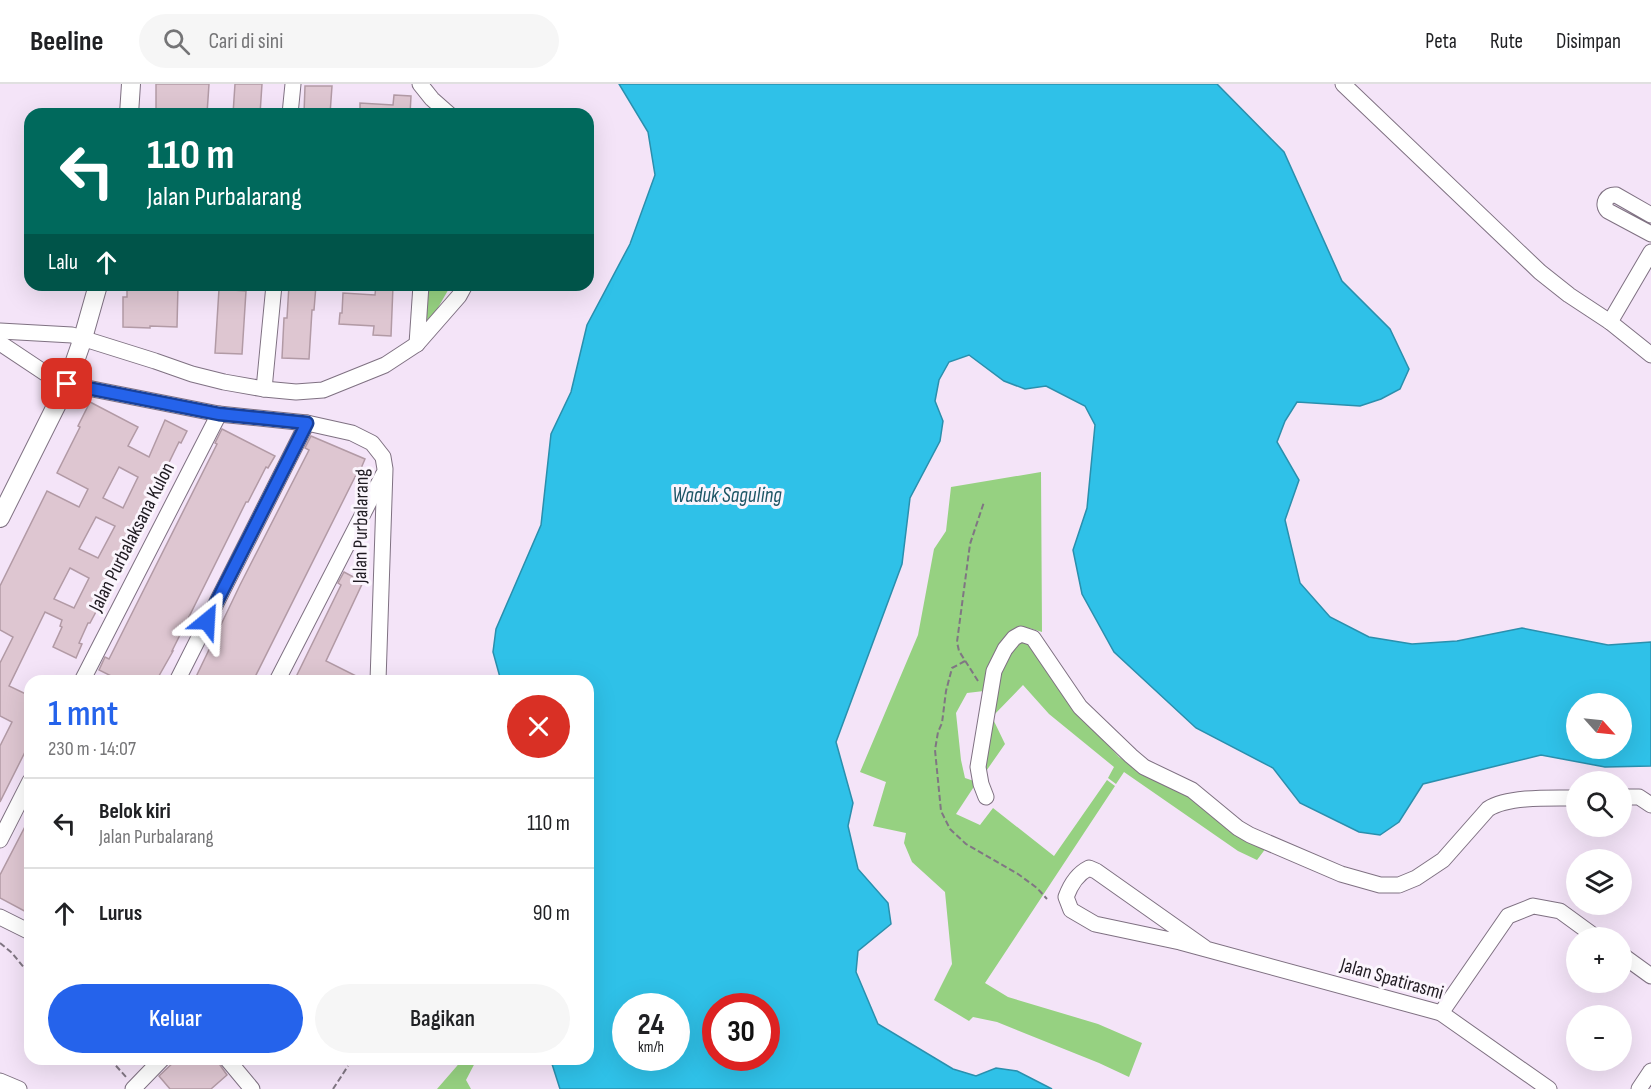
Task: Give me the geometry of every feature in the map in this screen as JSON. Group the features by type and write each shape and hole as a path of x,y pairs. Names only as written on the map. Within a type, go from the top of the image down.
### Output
{"street":[{"path":"119,108 121,84"},
{"path":"129,108 131,84"},
{"path":"291,108 293,84"},
{"path":"420,84 432,107"},
{"path":"1343,84 1540,272 1569,296 1610,322 1651,355"},
{"path":"1651,215 1616,195 1608,197 1605,204 1608,211 1651,234"},
{"path":"1610,322 1651,252"},
{"path":"77,337 86,291"},
{"path":"0,518 62,382 96,291"},
{"path":"264,389 273,291"},
{"path":"417,344 420,291"},
{"path":"0,331 77,337 224,382 296,392 323,390 386,365 417,344 462,291"},
{"path":"0,343 62,382"},
{"path":"0,497 62,382"},
{"name":"Jalan Purbalarang","path":"62,382 219,414 307,423 352,433 372,443 383,458 385,469 377,675"},
{"name":"Jalan Purbalaksana Kulon","path":"87,675 219,414"},
{"path":"180,675 307,423"},
{"path":"281,675 385,469"},
{"path":"986,796 978,767 994,671 1005,649 1014,638 1022,634 1033,638 1080,707 1144,767 1192,790 1238,828 1250,835 1341,874 1380,885 1399,885 1416,878 1443,860 1494,805 1528,799 1566,798"},
{"path":"0,840 24,793"},
{"path":"1632,797 1639,797 1651,805"},
{"name":"Jalan Spatirasmi","path":"1205,948 1096,871 1089,868 1083,871 1070,886 1066,897 1071,910 1095,924 1205,948 1441,1013 1549,1089"},
{"path":"1441,1013 1508,916 1533,906 1560,911 1582,927"},
{"path":"0,917 24,929"},
{"path":"1632,962 1651,976"},
{"path":"134,1088 156,1065"},
{"path":"232,1065 252,1089"},
{"path":"1639,1089 1651,1071"},
{"path":"0,1081 19,1089"}],"path":[{"path":"984,502 970,544 957,642 965,661 979,682 991,693"},
{"path":"965,661 952,668 935,750 941,811 950,829 966,844 1018,874 1037,888 1047,899"},
{"path":"0,943 24,968"},
{"path":"115,1065 134,1088"},
{"path":"333,1089 348,1066"}],"green space":[{"path":"428,291 448,291 435,313 426,321"},
{"path":"1041,472 1042,632 1029,628 1013,633 984,691 967,693 956,713 965,778 977,782 956,814 980,825 993,808 1054,856 1107,780 1115,786 985,983 1008,997 1098,1024 1142,1043 1129,1077 997,1022 973,1017 969,1021 934,1000 952,964 945,892 912,862 904,843 906,833 873,826 886,782 860,772 918,635 934,549 946,531 951,487"},
{"path":"1024,638 1084,719 1119,757 1184,794 1266,848 1257,860 1238,851 1124,772 1116,784 1108,778 1114,767 1049,714 1023,685 992,717 1005,744 982,777 997,671 1012,646"},
{"path":"458,1065 474,1065 466,1080 471,1089 437,1089"}],"water":[{"name":"Waduk Saguling","path":"619,84 1217,84 1284,152 1342,281 1390,329 1409,369 1400,389 1381,399 1360,406 1297,402 1285,421 1277,442 1299,480 1285,520 1300,583 1330,617 1369,637 1412,644 1457,641 1522,628 1608,645 1651,642 1651,766 1605,767 1541,755 1423,784 1399,822 1380,835 1359,832 1300,803 1273,768 1196,728 1114,652 1082,594 1073,550 1087,508 1095,425 1085,406 1046,386 1025,389 1004,381 969,355 949,362 939,380 935,401 943,421 940,441 910,498 902,564 836,742 853,803 848,826 858,869 888,903 891,924 858,951 856,972 878,1024 953,1069 976,1076 996,1068 1017,1071 1052,1089 560,1089 552,1065 594,1065 594,675 499,675 493,652 496,629 541,525 551,434 571,392 587,325 630,244 655,175 648,132"}],"building":[{"path":"156,84 209,84 207,108 156,108"},
{"path":"235,84 262,84 260,108 233,108"},
{"path":"305,86 332,86 330,108 304,108"},
{"path":"394,95 411,96 410,108 360,108 360,103 393,105"},
{"path":"127,291 178,291 177,327 123,327 123,297 127,297"},
{"path":"219,291 246,291 242,354 215,353"},
{"path":"289,291 316,291 309,359 282,358 284,318 287,318"},
{"path":"375,291 393,291 391,336 373,335 374,326 339,324 343,293 375,295"},
{"path":"90,402 138,427 128,446 149,457 165,420 187,431 181,443 179,442 98,608 88,623 79,643 82,644 76,658 53,647 62,627 60,626 62,620 45,612 9,686 24,693 24,754 0,802 0,746 12,722 0,716 0,663 13,637 0,630 0,586 47,491 79,507 88,489 57,473 80,427 78,426","holes":["119,467 138,477 123,508 103,498","96,517 115,526 98,558 79,549","70,568 89,578 74,608 54,599"]},
{"path":"222,429 275,456 246,502 159,675 109,675 99,670 105,657 109,659 217,444 215,443"},
{"path":"311,436 365,459 256,675 197,675 309,450 305,448"},
{"path":"344,572 363,582 326,661 354,675 297,675 341,585 338,583"},
{"path":"24,829 24,911 0,898 0,875"},
{"path":"171,1065 220,1065 227,1075 211,1089 170,1089 159,1076"}],"route":[{"path":"67,384 219,414 307,423 207,621"}]}
